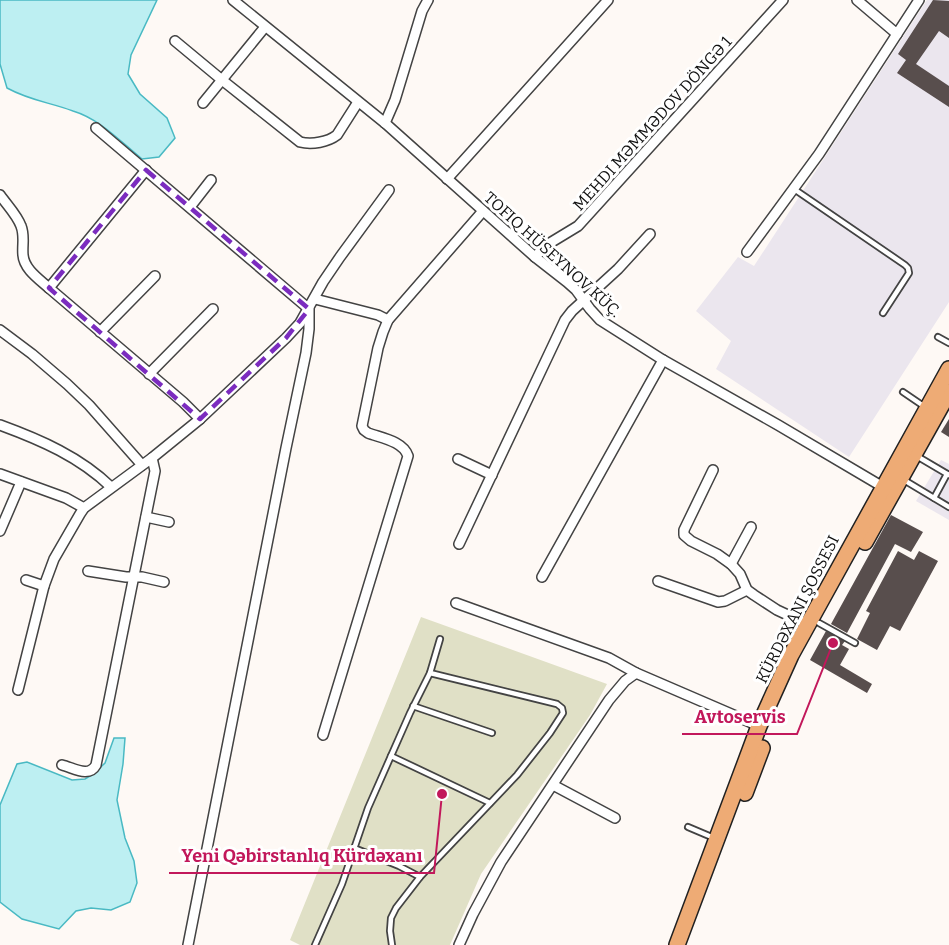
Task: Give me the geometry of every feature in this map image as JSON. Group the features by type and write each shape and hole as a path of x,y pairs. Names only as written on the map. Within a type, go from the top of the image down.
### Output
{"main road":[{"path":"909,452 927,408 949,369"},
{"path":"677,945 759,726 787,664 813,623 909,452 949,392"},
{"path":"688,945 769,731 800,660 813,623 883,487 896,475"}],"street":[{"name":"TOFIQ HÜSEYNOV KÜÇ.","path":"233,0 385,123 535,257 567,282 600,320 663,360 788,430 883,487"},
{"path":"385,123 395,100 422,11 428,0"},
{"path":"447,179 608,0"},
{"name":"MEHDI MƏMMƏDOV DÖNGƏ 1","path":"535,257 545,246 578,226 783,0"},
{"path":"857,0 897,34"},
{"path":"747,252 819,154 919,0"},
{"path":"203,103 265,27"},
{"path":"175,41 300,142 306,143 337,135 358,102"},
{"path":"96,128 309,309 306,353 188,945"},
{"path":"48,288 146,170"},
{"path":"190,207 211,180"},
{"path":"18,690 44,586 54,559 84,508 200,419 286,338 300,323 323,282 389,190"},
{"path":"0,195 22,228 23,255 29,269 200,419"},
{"path":"323,735 408,456 406,449 401,445 368,433 362,426 378,348 388,320 483,211"},
{"path":"459,544 565,320 618,269 650,234"},
{"path":"100,332 155,276"},
{"path":"315,299 378,315 388,320"},
{"path":"149,374 213,309"},
{"path":"0,330 32,354 82,398 142,465"},
{"path":"542,577 663,360"},
{"path":"0,425 50,445 91,470 111,487"},
{"path":"62,765 90,772 96,765 155,471 152,458"},
{"path":"458,459 492,475"},
{"path":"713,470 684,530 684,535 731,564 740,574 747,590 777,610 813,623"},
{"path":"0,474 66,498 84,508"},
{"path":"0,531 21,482"},
{"path":"146,517 170,522"},
{"path":"731,564 751,527"},
{"path":"88,571 164,582"},
{"path":"26,580 44,586"},
{"path":"658,581 718,602 747,590"},
{"path":"456,603 609,658 636,673 759,726"},
{"path":"459,945 501,862 609,700 625,681 636,673"},
{"path":"553,785 615,818"}],"lane":[{"path":"794,189 909,268 909,273 883,313"},
{"path":"938,337 949,343"},
{"path":"903,392 927,408"},
{"path":"909,452 948,474 934,498"},
{"path":"896,475 949,507"},
{"path":"813,623 855,643"},
{"path":"315,945 342,884 368,808 429,673 441,639"},
{"path":"392,945 391,918 396,908 420,877 517,775 550,734 562,713 562,708 557,704 429,673"},
{"path":"414,706 492,733"},
{"path":"391,756 490,803"},
{"path":"688,827 717,839"},
{"path":"354,848 420,877"}],"highlighted area":[{"path":"146,170 309,309 286,338 200,419 49,288"}],"shaded area":[{"path":"927,0 949,0 949,302 849,457 716,369 731,341 696,311 738,257 754,266"},
{"path":"941,460 949,464 949,520 916,501"}],"green space":[{"path":"421,617 607,684 590,715 481,874 450,945 300,945 290,940"}],"water":[{"path":"0,0 157,0 131,55 128,74 140,94 167,118 175,138 159,157 142,159 92,119 7,88 0,64"},
{"path":"114,738 125,738 117,800 125,838 134,861 137,883 130,902 111,910 91,908 76,911 59,929 22,919 0,902 0,805 17,764 27,762 72,780 85,779 105,763"}],"building":[{"path":"933,0 949,1 949,38 939,31 916,64 949,86 949,107 897,73 906,60 898,54"},
{"path":"949,419 949,437 941,432"},
{"path":"891,515 923,532 911,552 895,544 847,633 831,624"},
{"path":"898,551 914,560 919,551 938,561 900,631 890,626 877,650 857,639 870,613 866,611"},
{"path":"826,631 845,641 842,645 849,649 840,665 872,684 867,693 810,660"}],"place":[{"name":"Avtoservis","path":"833,643"},
{"name":"Yeni Qəbirstanlıq Kürdəxanı","path":"442,794"}]}
